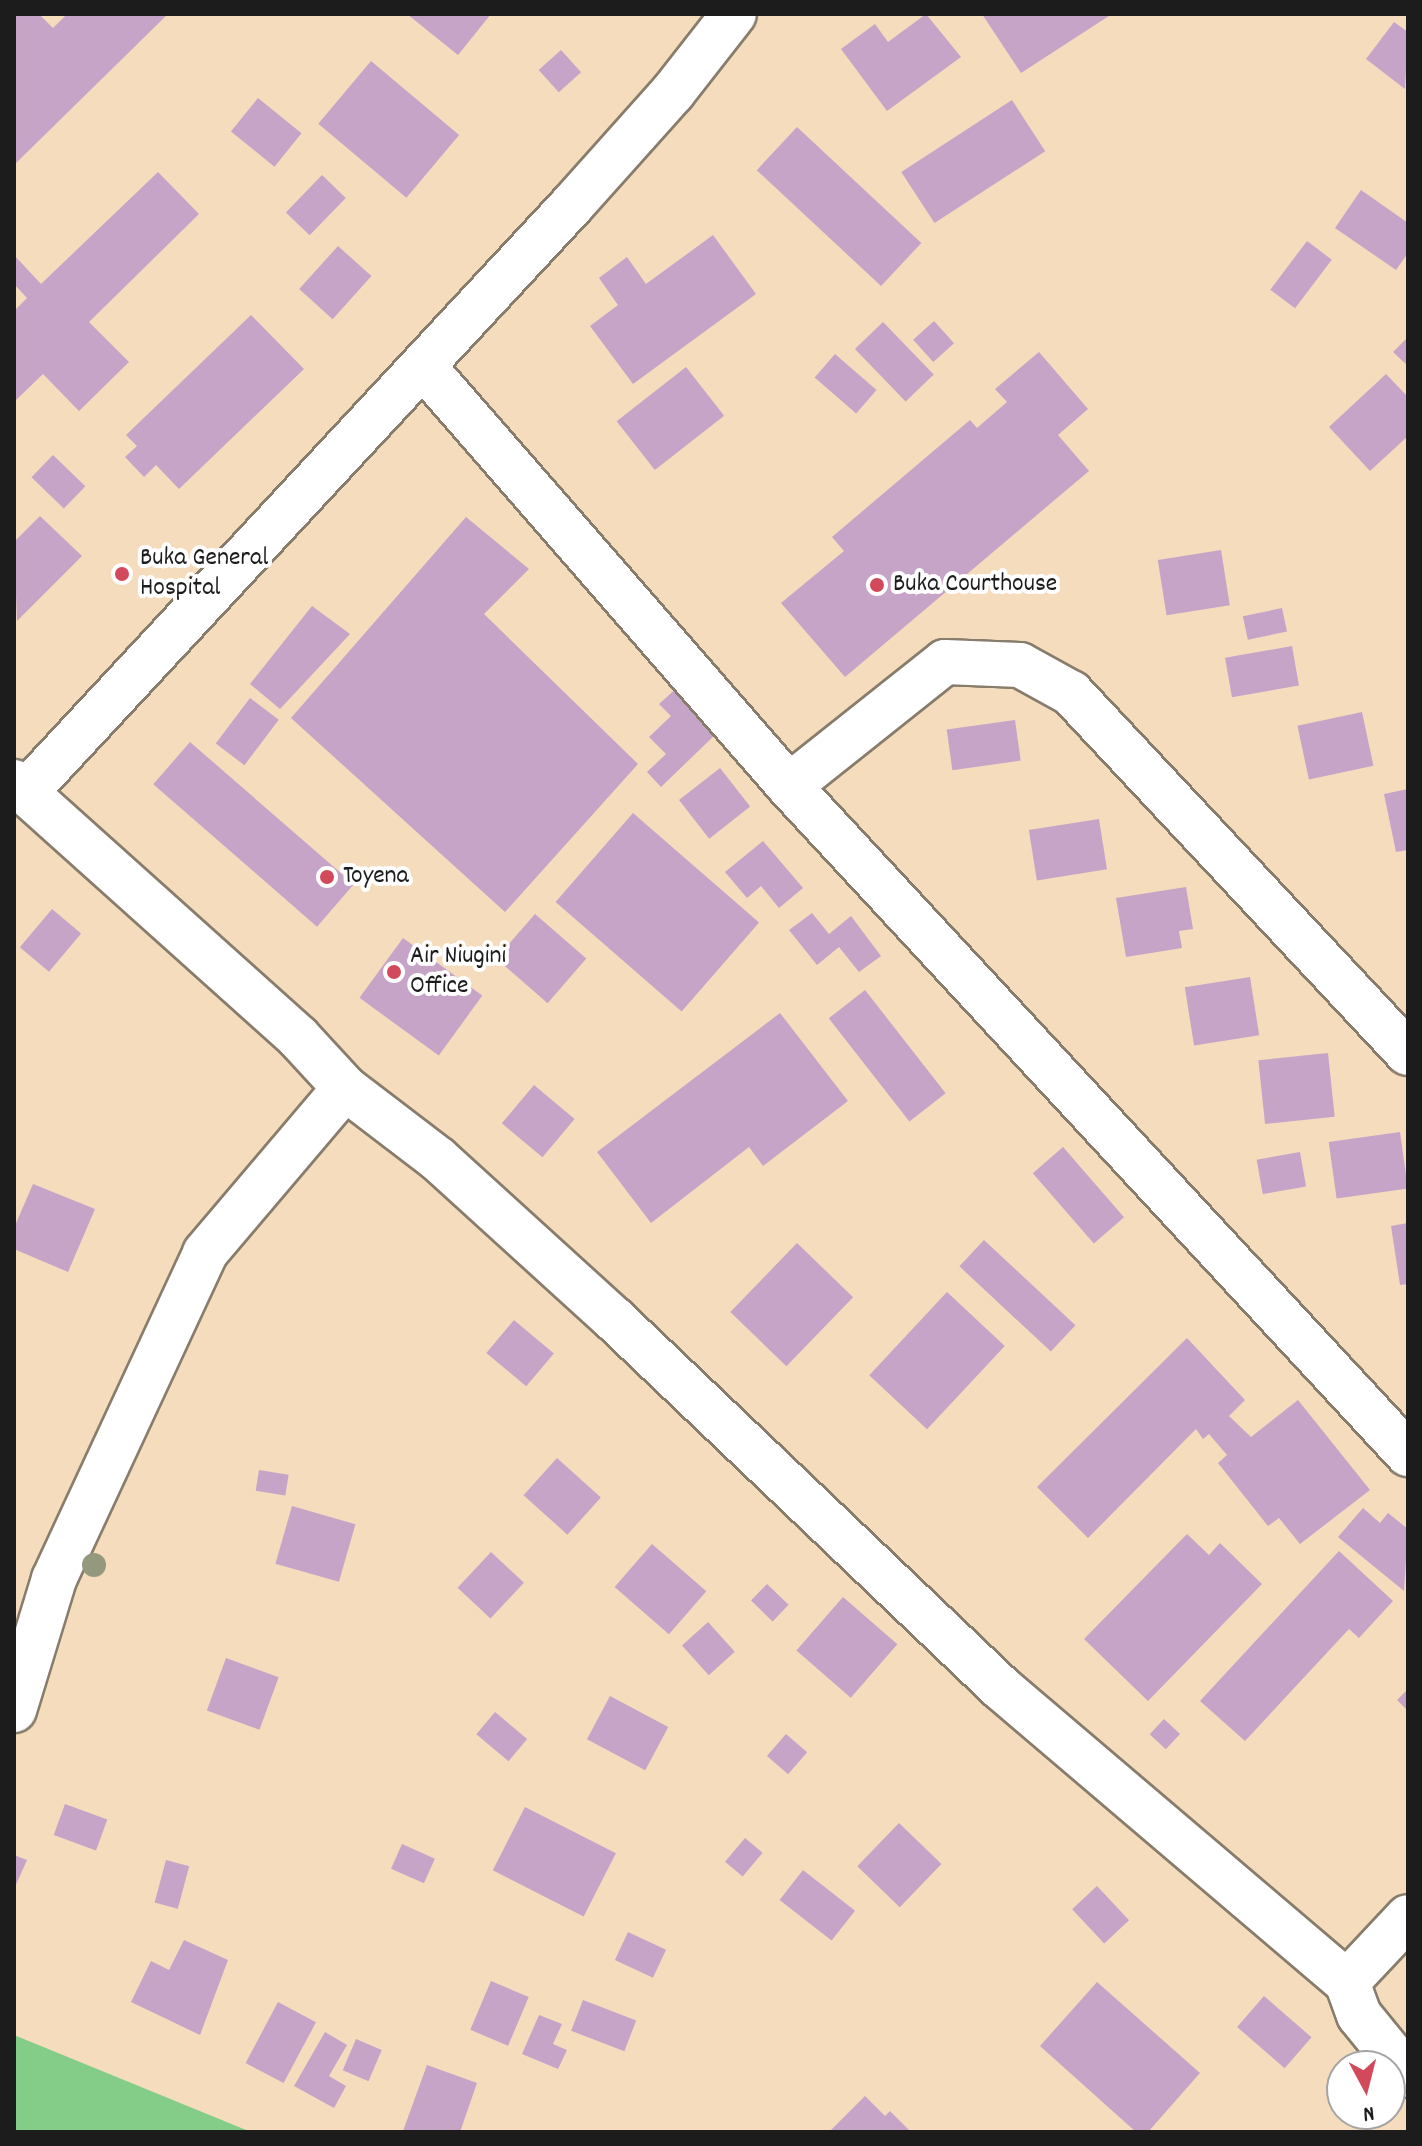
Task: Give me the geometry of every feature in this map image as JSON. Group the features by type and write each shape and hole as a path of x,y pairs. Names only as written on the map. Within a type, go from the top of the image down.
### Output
{"street":[{"path":"734,14 673,92 423,366 20,787 298,1037 345,1088 438,1159 614,1319 1000,1687 1347,1982 1359,2015 1408,2075"},
{"path":"423,366 789,786 1408,1454"},
{"path":"789,786 945,662 1020,665 1071,693 1408,1053"},
{"path":"14,1710 54,1579 205,1253 345,1088"},
{"path":"1347,1982 1408,1917"}],"green space":[{"path":"14,2035 251,2132 14,2132"}],"building":[{"path":"14,14 39,14 53,28 67,14 168,14 14,165"},
{"path":"407,14 491,14 458,55"},
{"path":"926,14 961,57 887,111 841,49 875,24 888,42"},
{"path":"982,14 1112,14 1021,73"},
{"path":"1394,22 1408,32 1405,89 1366,59"},
{"path":"561,50 581,72 559,92 539,70"},
{"path":"371,61 459,135 406,198 318,124"},
{"path":"258,98 302,133 274,167 231,131"},
{"path":"1012,100 1045,151 935,223 901,172"},
{"path":"797,127 921,243 881,286 757,170"},
{"path":"158,172 199,214 89,322 129,362 79,411 43,374 14,402 14,311 27,298 14,284 14,255 41,284"},
{"path":"322,175 346,198 310,235 286,212"},
{"path":"1361,190 1408,223 1408,253 1396,270 1335,228"},
{"path":"713,235 756,294 633,384 590,326 618,305 599,278 627,257 646,284"},
{"path":"1307,241 1332,260 1295,308 1270,290"},
{"path":"338,246 371,276 333,319 299,289"},
{"path":"251,315 304,369 179,489 156,465 144,477 125,457 137,446 126,435"},
{"path":"934,321 954,343 933,362 913,340"},
{"path":"883,322 934,375 906,402 855,349"},
{"path":"1408,337 1408,366 1393,352"},
{"path":"1039,352 1088,409 1058,435 1089,471 845,677 781,603 844,551 832,537 970,420 977,428 1007,402 995,389"},
{"path":"835,354 877,390 856,413 815,377"},
{"path":"686,367 724,416 655,470 617,421"},
{"path":"1386,374 1408,397 1408,436 1370,471 1329,427"},
{"path":"53,455 85,486 64,509 31,477"},
{"path":"40,516 82,556 17,621 14,542"},
{"path":"466,517 529,569 484,614 638,764 505,912 291,718"},
{"path":"1221,550 1230,605 1167,615 1158,560"},
{"path":"312,606 350,634 280,709 250,684"},
{"path":"1282,608 1287,631 1248,640 1243,616"},
{"path":"1292,646 1299,685 1232,697 1225,658"},
{"path":"681,684 718,732 661,787 647,772 666,754 649,737 671,716 659,704"},
{"path":"250,698 279,720 244,765 216,744"},
{"path":"1362,712 1373,766 1309,780 1297,726"},
{"path":"1015,720 1021,761 952,770 947,730"},
{"path":"190,742 354,884 317,927 153,784"},
{"path":"720,768 750,807 709,839 679,800"},
{"path":"1408,789 1408,850 1396,852 1384,794"},
{"path":"633,813 759,923 682,1012 556,902"},
{"path":"1099,819 1107,869 1037,880 1029,830"},
{"path":"763,841 803,888 779,908 761,886 747,898 725,872"},
{"path":"1186,887 1193,929 1179,931 1182,948 1126,957 1116,898"},
{"path":"52,909 81,933 49,972 20,947"},
{"path":"812,913 829,934 851,916 881,956 859,972 839,947 817,965 789,930"},
{"path":"535,914 586,959 548,1003 496,959"},
{"path":"403,938 482,996 439,1055 360,998"},
{"path":"1250,977 1259,1035 1194,1046 1185,987"},
{"path":"865,990 946,1093 909,1122 829,1018"},
{"path":"780,1013 848,1101 763,1166 749,1147 651,1223 597,1152"},
{"path":"1328,1053 1335,1117 1265,1124 1258,1060"},
{"path":"534,1085 575,1119 542,1157 502,1123"},
{"path":"1400,1132 1408,1188 1337,1198 1329,1142"},
{"path":"1063,1147 1124,1217 1094,1243 1033,1173"},
{"path":"1300,1152 1306,1186 1263,1194 1257,1160"},
{"path":"33,1184 95,1209 68,1272 14,1249 14,1228"},
{"path":"1408,1223 1408,1284 1400,1285 1391,1226"},
{"path":"984,1240 1075,1325 1051,1352 959,1266"},
{"path":"797,1243 853,1297 786,1366 730,1312"},
{"path":"947,1292 1005,1346 927,1429 869,1375"},
{"path":"514,1320 554,1353 526,1386 486,1353"},
{"path":"1187,1338 1245,1400 1229,1416 1251,1437 1298,1400 1370,1490 1300,1544 1279,1518 1268,1526 1218,1463 1227,1455 1209,1434 1203,1439 1196,1429 1088,1538 1037,1487"},
{"path":"557,1458 601,1497 567,1535 524,1495"},
{"path":"259,1470 289,1475 285,1495 256,1491"},
{"path":"292,1506 355,1524 339,1582 275,1564"},
{"path":"1363,1508 1380,1523 1388,1513 1408,1529 1404,1591 1338,1537"},
{"path":"1187,1534 1209,1555 1220,1543 1262,1584 1148,1701 1084,1639"},
{"path":"652,1544 706,1591 669,1634 615,1587"},
{"path":"1339,1551 1393,1601 1359,1638 1349,1629 1245,1741 1200,1701"},
{"path":"491,1552 524,1583 490,1619 458,1588"},
{"path":"767,1584 789,1605 773,1621 751,1601"},
{"path":"843,1597 897,1644 851,1698 796,1651"},
{"path":"708,1622 735,1652 709,1675 682,1645"},
{"path":"226,1658 279,1677 259,1730 207,1711"},
{"path":"1408,1689 1408,1711 1397,1700"},
{"path":"610,1696 668,1727 645,1770 587,1739"},
{"path":"495,1712 527,1739 509,1761 476,1734"},
{"path":"1164,1719 1180,1734 1166,1749 1150,1734"},
{"path":"786,1734 807,1752 788,1774 767,1756"},
{"path":"65,1804 107,1819 96,1850 54,1835"},
{"path":"525,1807 616,1853 584,1917 493,1870"},
{"path":"899,1823 941,1864 900,1907 857,1866"},
{"path":"745,1838 763,1853 743,1877 725,1862"},
{"path":"402,1844 435,1859 424,1883 391,1869"},
{"path":"14,1855 27,1860 14,1889"},
{"path":"166,1860 189,1866 178,1909 155,1903"},
{"path":"803,1870 855,1911 832,1941 780,1900"},
{"path":"1097,1886 1129,1920 1104,1944 1072,1909"},
{"path":"628,1932 666,1950 653,1978 615,1960"},
{"path":"184,1940 228,1960 200,2035 131,2002 151,1961 169,1970"},
{"path":"491,1981 529,1997 508,2046 470,2030"},
{"path":"1097,1982 1200,2073 1148,2132 1136,2132 1040,2046"},
{"path":"1264,1996 1312,2037 1285,2068 1237,2027"},
{"path":"583,2000 636,2020 624,2051 571,2031"},
{"path":"278,2002 316,2022 284,2083 246,2063"},
{"path":"539,2015 562,2024 553,2044 567,2050 558,2069 522,2054"},
{"path":"325,2032 347,2045 329,2076 346,2086 334,2108 294,2086"},
{"path":"356,2039 382,2050 368,2081 343,2070"},
{"path":"427,2065 477,2083 460,2132 403,2131"},
{"path":"865,2096 885,2116 890,2111 911,2132 829,2132"}],"place":[{"name":"Buka General Hospital","path":"122,574"},
{"name":"Buka Courthouse","path":"877,585"},
{"name":"Toyena","path":"327,877"},
{"name":"Air Niugini Office","path":"394,972"}]}
